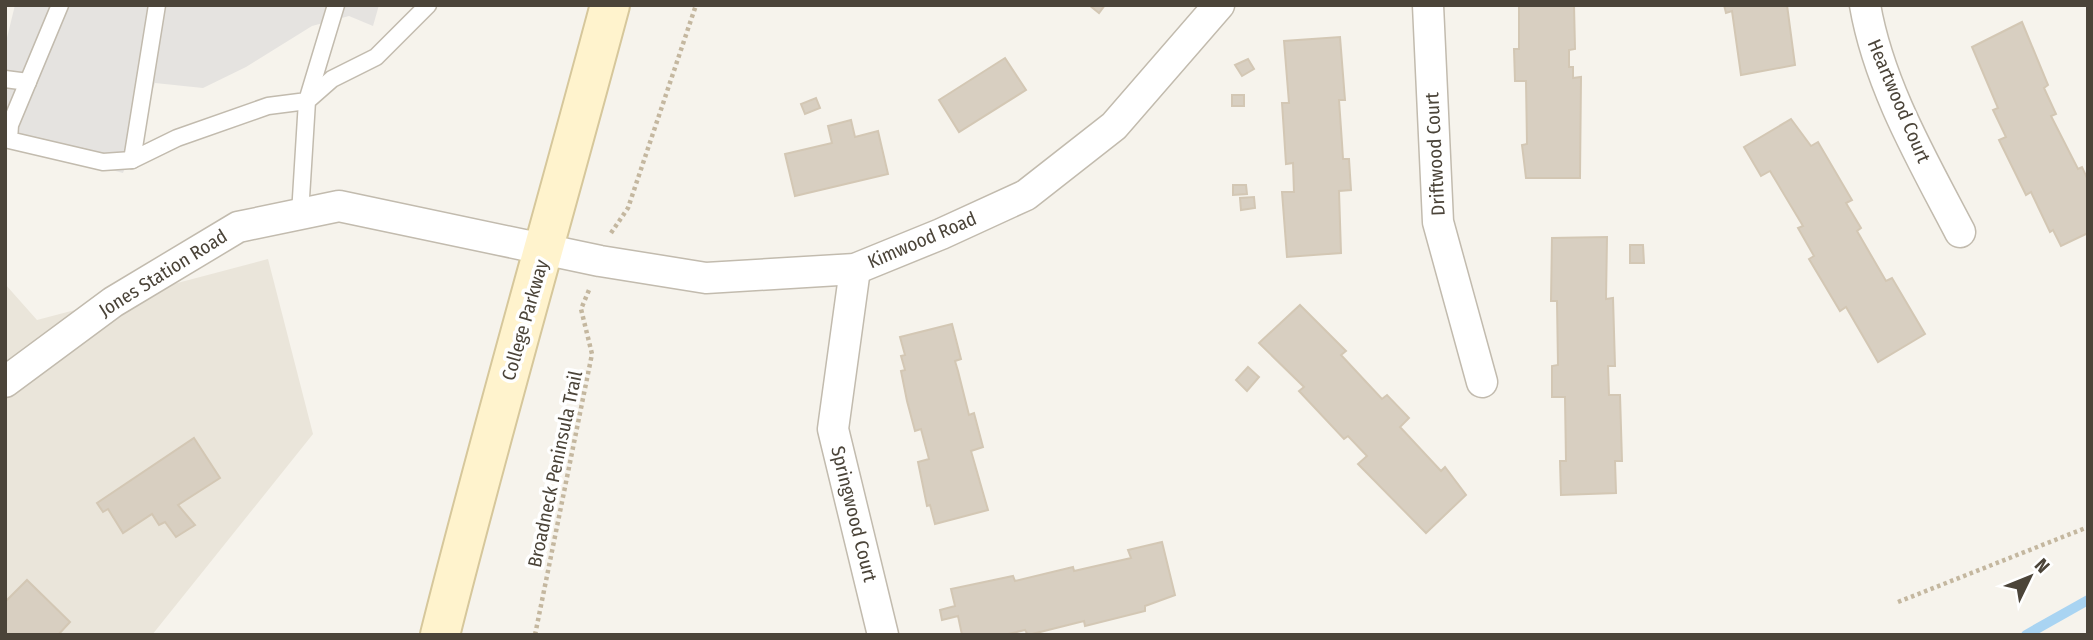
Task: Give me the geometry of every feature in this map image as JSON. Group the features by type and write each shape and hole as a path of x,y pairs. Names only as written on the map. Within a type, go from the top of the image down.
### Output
{"main road":[{"name":"College Parkway","path":"440,635 477,488 545,250 610,5"}],"street":[{"name":"Kimwood Road","path":"545,250 706,278 855,269 942,234 1026,195 1114,126 1219,5"},
{"name":"Driftwood Court","path":"1428,5 1438,222 1482,382"},
{"name":"Heartwood Court","path":"1865,5 1869,30 1911,138 1960,232"},
{"name":"Jones Station Road","path":"5,382 113,302 238,227 339,206 545,250"},
{"name":"Springwood Court","path":"855,269 833,429 883,635"}],"lane":[{"path":"60,5 10,125 9,140 103,162 132,160 177,138 268,106 307,101 332,79 376,57 428,5"},
{"path":"132,160 157,5"},
{"path":"300,214 307,101 336,5"},
{"path":"5,79 28,82"}],"path":[{"path":"611,232 628,208 696,5"},
{"name":"Broadneck Peninsula Trail","path":"535,635 592,354 581,309"},
{"path":"1898,602 2088,527"}],"shaded area":[{"path":"15,5 379,5 373,26 349,16 312,26 246,67 203,88 155,83 123,173 5,142 5,46"},
{"path":"268,259 313,434 152,635 5,635 5,284 37,320"}],"building":[{"path":"1089,5 1105,5 1099,13"},
{"path":"1519,5 1574,5 1575,49 1569,50 1569,67 1573,67 1573,78 1581,77 1580,178 1526,178 1522,145 1527,144 1526,81 1515,81 1514,49 1519,49"},
{"path":"1724,5 1787,5 1795,65 1741,75 1732,11 1726,13"},
{"path":"2022,22 2048,85 2044,88 2056,114 2051,116 2078,169 2082,167 2088,180 2088,233 2061,246 2053,230 2050,232 2031,192 2026,195 1999,140 2006,137 1993,110 1998,108 1972,47"},
{"path":"1340,37 1345,100 1339,100 1343,159 1349,159 1351,190 1339,191 1341,253 1287,257 1282,192 1294,192 1293,163 1286,164 1282,103 1289,103 1284,41"},
{"path":"1005,58 1026,90 959,132 939,100"},
{"path":"1248,59 1254,69 1242,76 1235,65"},
{"path":"1232,95 1244,95 1244,106 1232,106"},
{"path":"816,98 820,108 805,114 801,104"},
{"path":"1791,119 1811,146 1818,142 1852,200 1846,203 1861,228 1857,231 1886,281 1892,278 1925,334 1878,362 1846,307 1840,311 1809,259 1814,256 1798,228 1803,226 1770,171 1761,176 1744,147"},
{"path":"851,120 855,137 878,131 888,174 795,196 785,154 832,143 828,126"},
{"path":"1233,185 1246,185 1247,194 1233,195"},
{"path":"1254,197 1255,208 1241,210 1240,198"},
{"path":"1607,237 1606,299 1613,298 1615,366 1608,366 1609,395 1620,395 1622,461 1615,461 1616,493 1561,495 1560,461 1566,461 1565,397 1552,397 1552,366 1558,365 1557,301 1551,301 1552,238"},
{"path":"1630,245 1643,245 1644,263 1630,263"},
{"path":"1300,305 1346,351 1341,355 1382,399 1387,395 1409,418 1400,427 1441,471 1445,467 1466,495 1426,533 1358,464 1367,456 1348,436 1344,439 1299,391 1304,387 1259,343"},
{"path":"952,324 961,359 955,361 969,415 974,413 983,447 971,451 988,510 935,524 930,505 927,506 918,462 929,459 921,429 915,431 907,401 901,371 905,370 901,356 905,355 900,337"},
{"path":"1248,367 1259,377 1247,391 1236,380"},
{"path":"194,438 220,478 178,505 195,525 176,537 165,522 159,525 152,514 123,533 108,509 103,512 97,503"},
{"path":"1162,542 1175,595 1145,606 1145,611 1085,626 1084,621 1028,635 1025,630 1004,635 962,635 958,616 942,620 940,610 955,606 951,589 1013,576 1015,581 1073,567 1074,571 1131,558 1128,550"},
{"path":"27,580 70,622 58,635 5,635 5,602"}],"waterway":[{"path":"2026,635 2088,600"}]}
